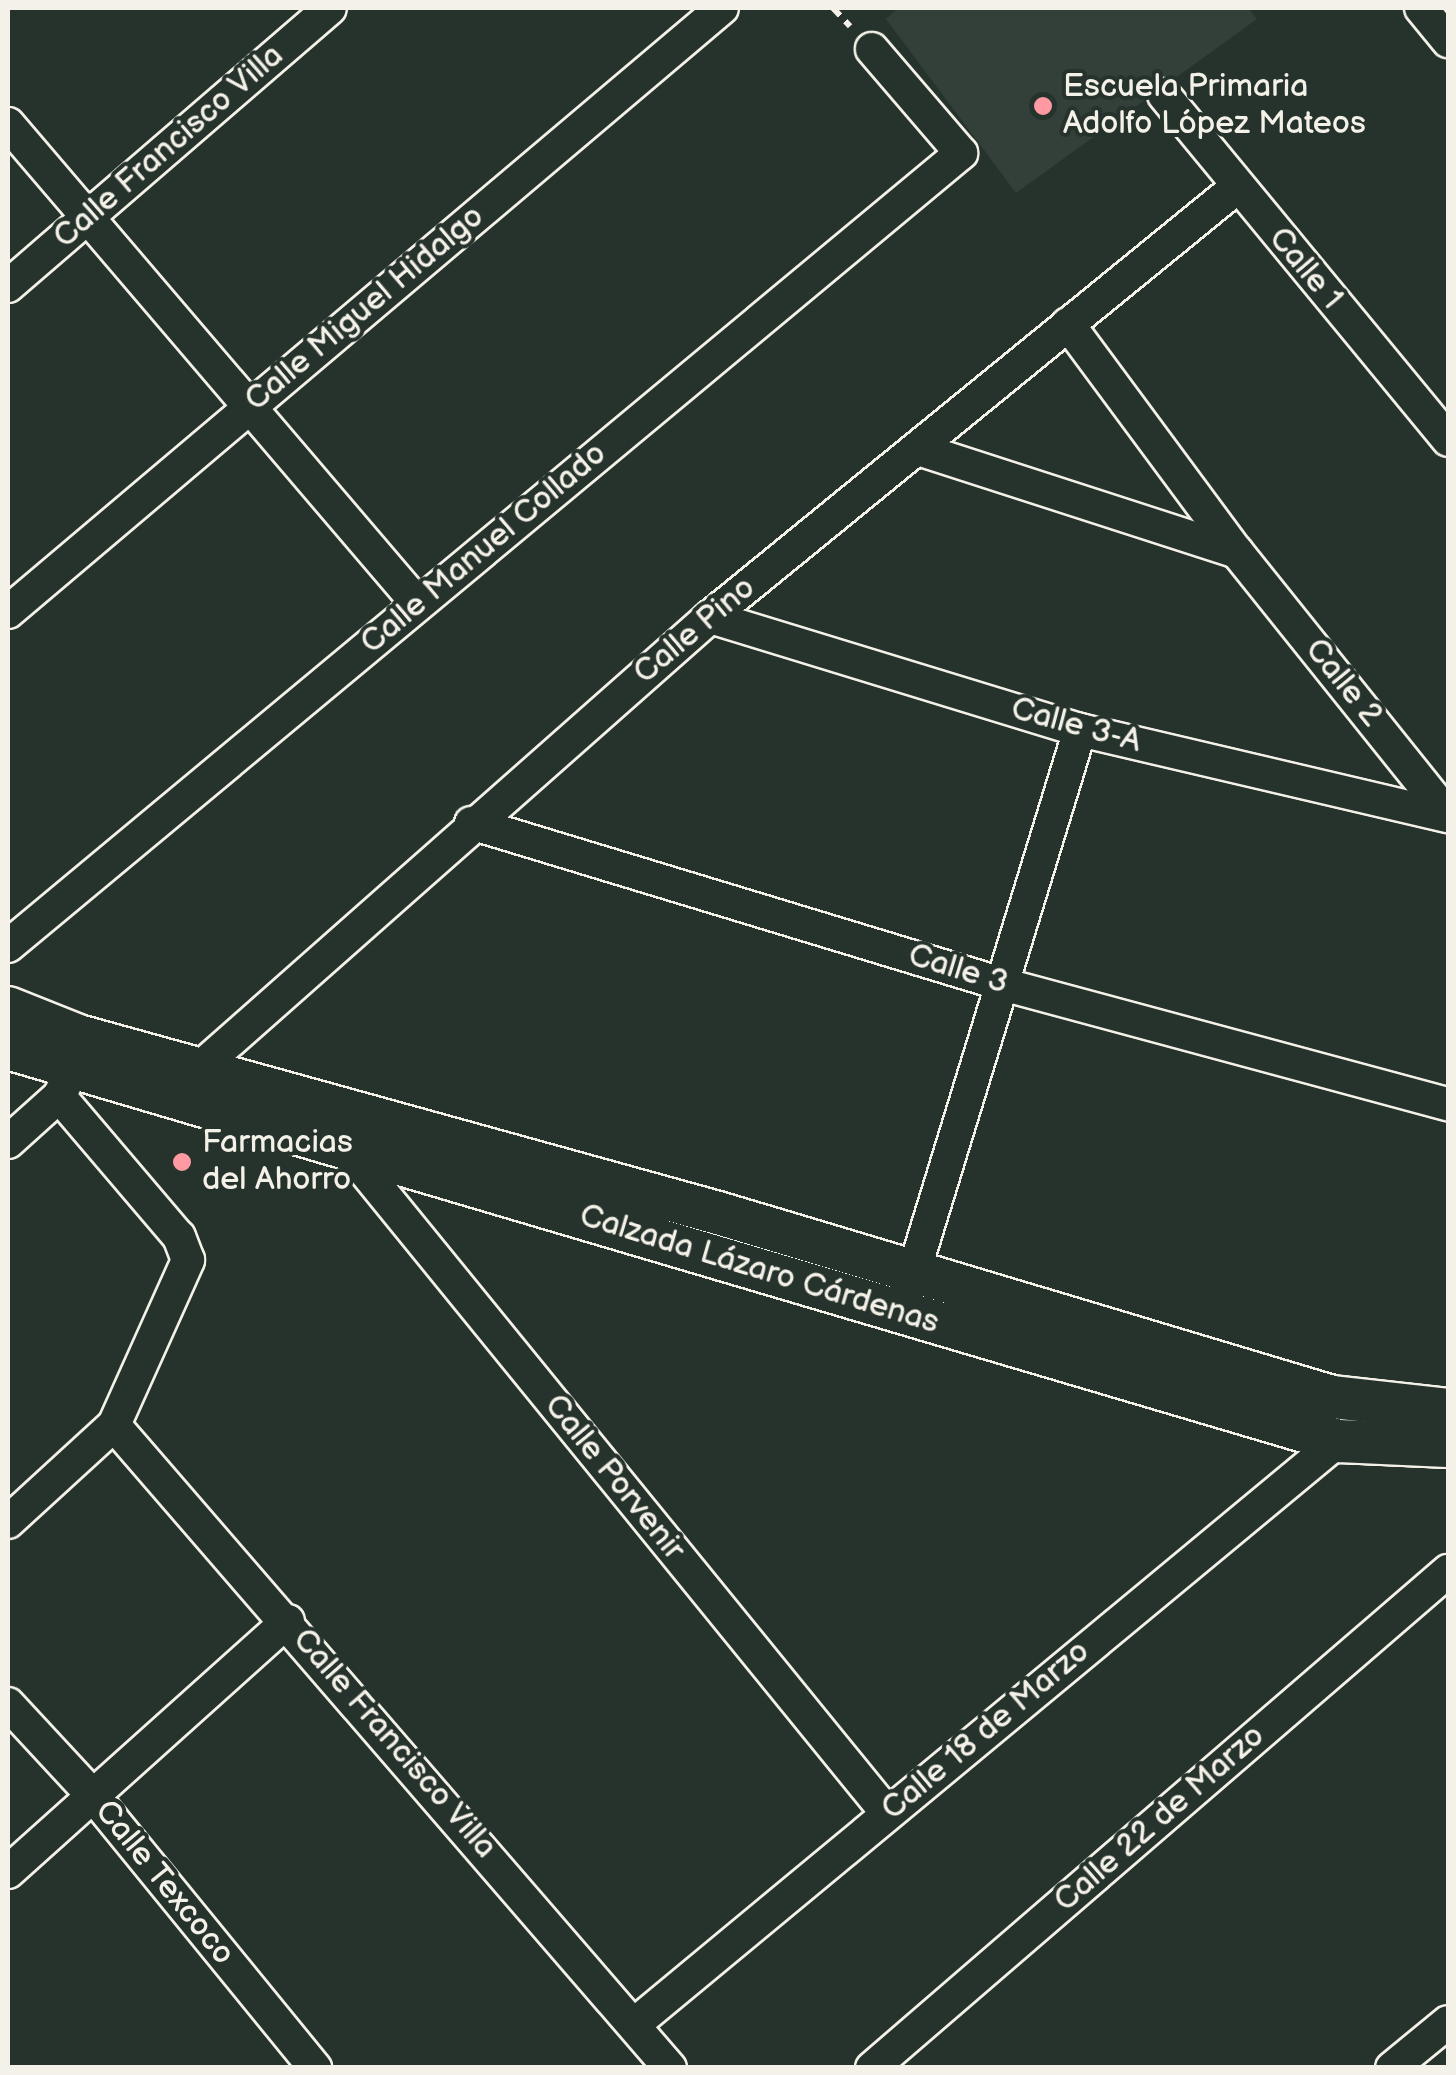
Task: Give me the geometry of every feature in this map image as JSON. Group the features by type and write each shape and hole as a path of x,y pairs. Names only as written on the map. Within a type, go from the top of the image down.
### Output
{"street":[{"name":"Calle Francisco Villa","path":"8,286 330,8"},
{"name":"Calle Miguel Hidalgo","path":"8,612 722,8"},
{"path":"1421,8 1448,41"},
{"name":"Calle Manuel Collado","path":"8,946 961,153 872,50"},
{"name":"Calle 1","path":"1164,95 1448,440"},
{"path":"8,124 418,604"},
{"name":"Calle Pino","path":"184,1082 470,822 710,617 1237,187"},
{"name":"Calle 2","path":"1068,324 1237,552 1448,816"},
{"path":"918,449 1237,552"},
{"name":"Calle 3-A","path":"710,617 1080,730 1448,816"},
{"path":"903,1314 911,1271 1080,730"},
{"name":"Calle 3","path":"470,822 1002,984 1448,1104"},
{"path":"8,1008 71,1066 179,1237 188,1260 114,1425 8,1522"},
{"path":"8,1048 71,1066"},
{"path":"8,1142 71,1066"},
{"name":"Calzada Lázaro Cárdenas","path":"71,1066 184,1082 911,1271 1332,1397 1448,1410"},
{"name":"Calzada Lázaro Cárdenas","path":"184,1082 342,1142 903,1314 1338,1441 1448,1446"},
{"name":"Calle Porvenir","path":"342,1142 888,1813"},
{"name":"Calle Francisco Villa","path":"114,1425 636,2023 670,2068"},
{"name":"Calle 18 de Marzo","path":"636,2023 1338,1441"},
{"name":"Calle 22 de Marzo","path":"886,2063 1448,1571"},
{"path":"8,1872 288,1622"},
{"name":"Calle Texcoco","path":"8,1704 94,1797 314,2068"},
{"path":"1392,2068 1448,2022"}],"shaded area":[{"name":"Escuela Primaria Adolfo López Mateos","path":"898,8 1248,8 1257,19 1016,193 886,19"}],"place":[{"name":"Escuela Primaria Adolfo López Mateos","path":"1043,106"},
{"name":"Farmacias del Ahorro","path":"182,1162"}]}
